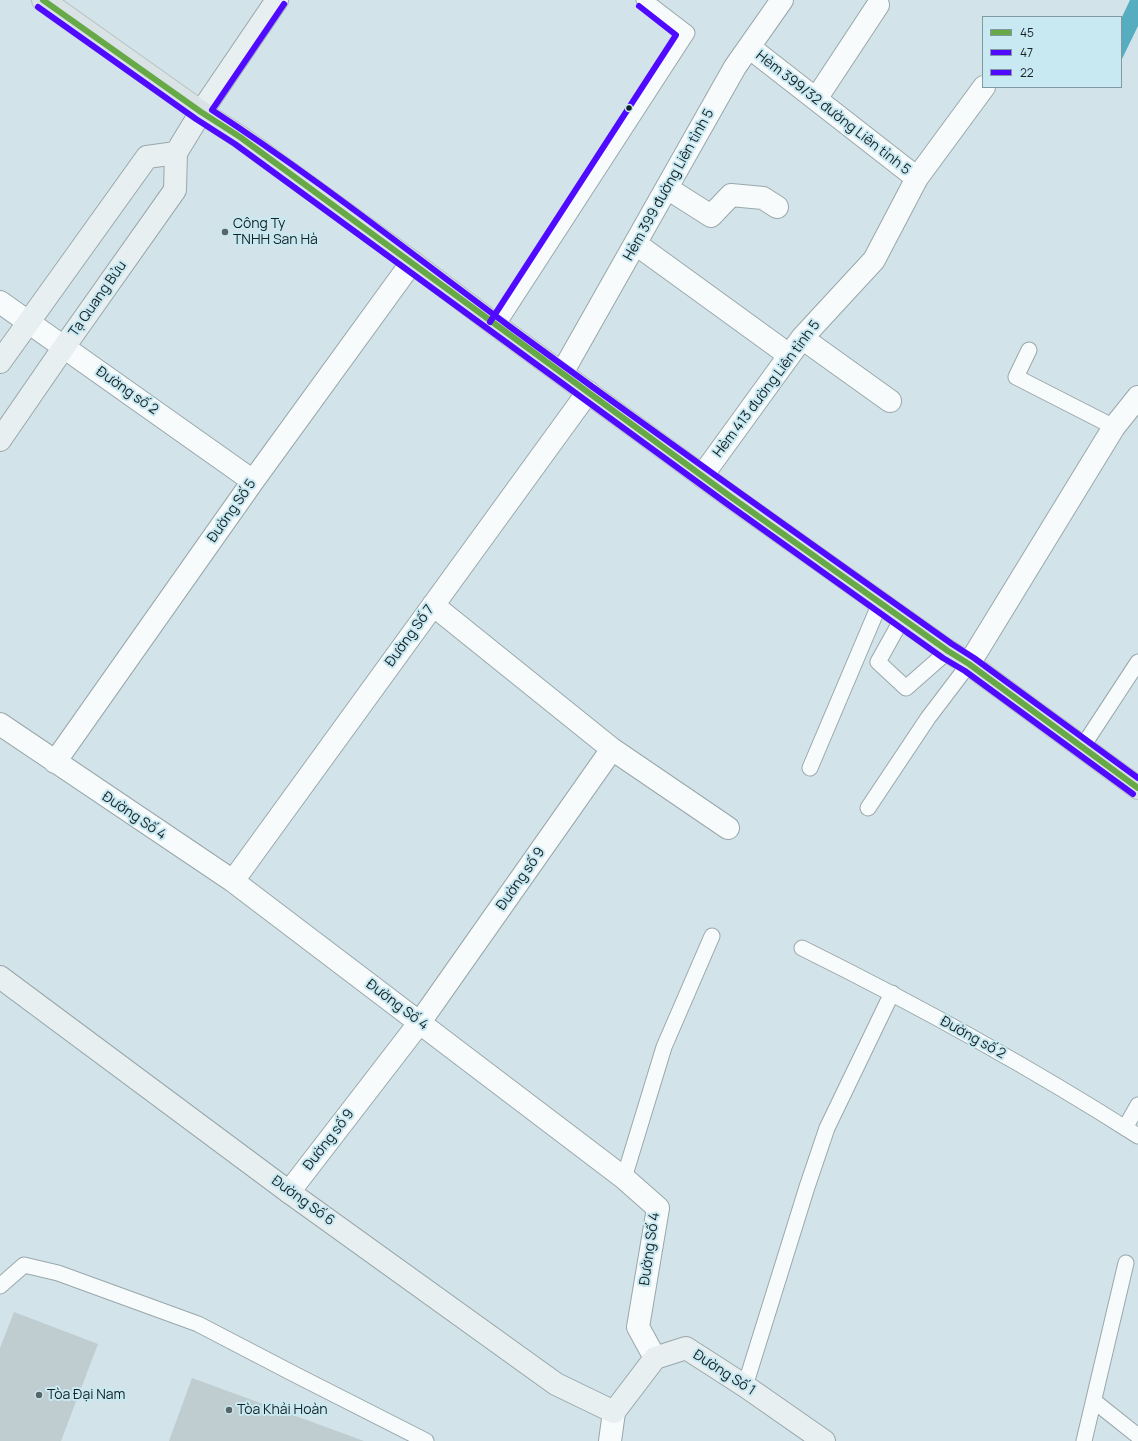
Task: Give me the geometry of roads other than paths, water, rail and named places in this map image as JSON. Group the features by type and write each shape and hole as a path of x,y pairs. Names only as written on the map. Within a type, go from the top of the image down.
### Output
{"main road":[{"path":"43,0 201,112 240,137 702,476 902,619 969,664 1083,746 1138,788"}],"street":[{"path":"0,362 147,157 176,154 201,112 276,0"},
{"name":"Hẻm 399 đường Liên tỉnh 5","path":"562,373 735,67 782,0"},
{"path":"816,99 878,6"},
{"name":"Hẻm 399/32 đường Liên tỉnh 5","path":"749,47 916,178"},
{"name":"Hẻm 413 đường Liên tỉnh 5","path":"702,476 796,346 874,260 916,178 983,88"},
{"name":"Tạ Quang Bửu","path":"0,440 64,347 176,190 176,154"},
{"path":"667,188 711,216 731,195 763,198 777,207"},
{"path":"636,244 796,346 890,400"},
{"name":"Đường Số 5","path":"54,762 412,262"},
{"name":"Đường số 2","path":"0,302 254,481"},
{"name":"Đường Số 7","path":"232,881 588,392"},
{"path":"969,664 1114,427 1138,397"},
{"path":"433,605 612,748 728,828"},
{"name":"Đường Số 4","path":"0,724 54,762 232,881 624,1178 658,1208 638,1327 655,1358"},
{"name":"Đường số 9","path":"289,1192 420,1022 612,748"},
{"name":"Đường Số 6","path":"0,976 289,1192 556,1384 614,1412"},
{"name":"Đường Số 1","path":"655,1358 686,1348 745,1386 824,1441"},
{"path":"610,1441 614,1412 655,1358"}],"lane":[{"path":"497,326 687,33 644,0"},
{"path":"1029,350 1016,377 1114,427"},
{"path":"810,768 880,603"},
{"path":"902,619 878,662 906,688 948,651"},
{"path":"1083,746 1138,662"},
{"path":"868,808 928,718 969,664"},
{"path":"624,1178 664,1046 712,936"},
{"name":"Đường số 2","path":"802,948 892,993 993,1049 1138,1136"},
{"path":"745,1386 827,1128 892,993"},
{"path":"1125,1128 1138,1105"},
{"path":"1084,1441 1126,1263"},
{"path":"0,1286 24,1264 58,1273 198,1324 426,1441"},
{"path":"1094,1401 1138,1436"}],"water":[{"path":"1130,0 1138,0 1138,26 1122,59 1122,17"}],"place":[{"name":"Công Ty TNHH San Hà","path":"225,232"},
{"name":"Tòa Đại Nam","path":"39,1395"},
{"name":"Tòa Khải Hoàn","path":"229,1410"}]}
